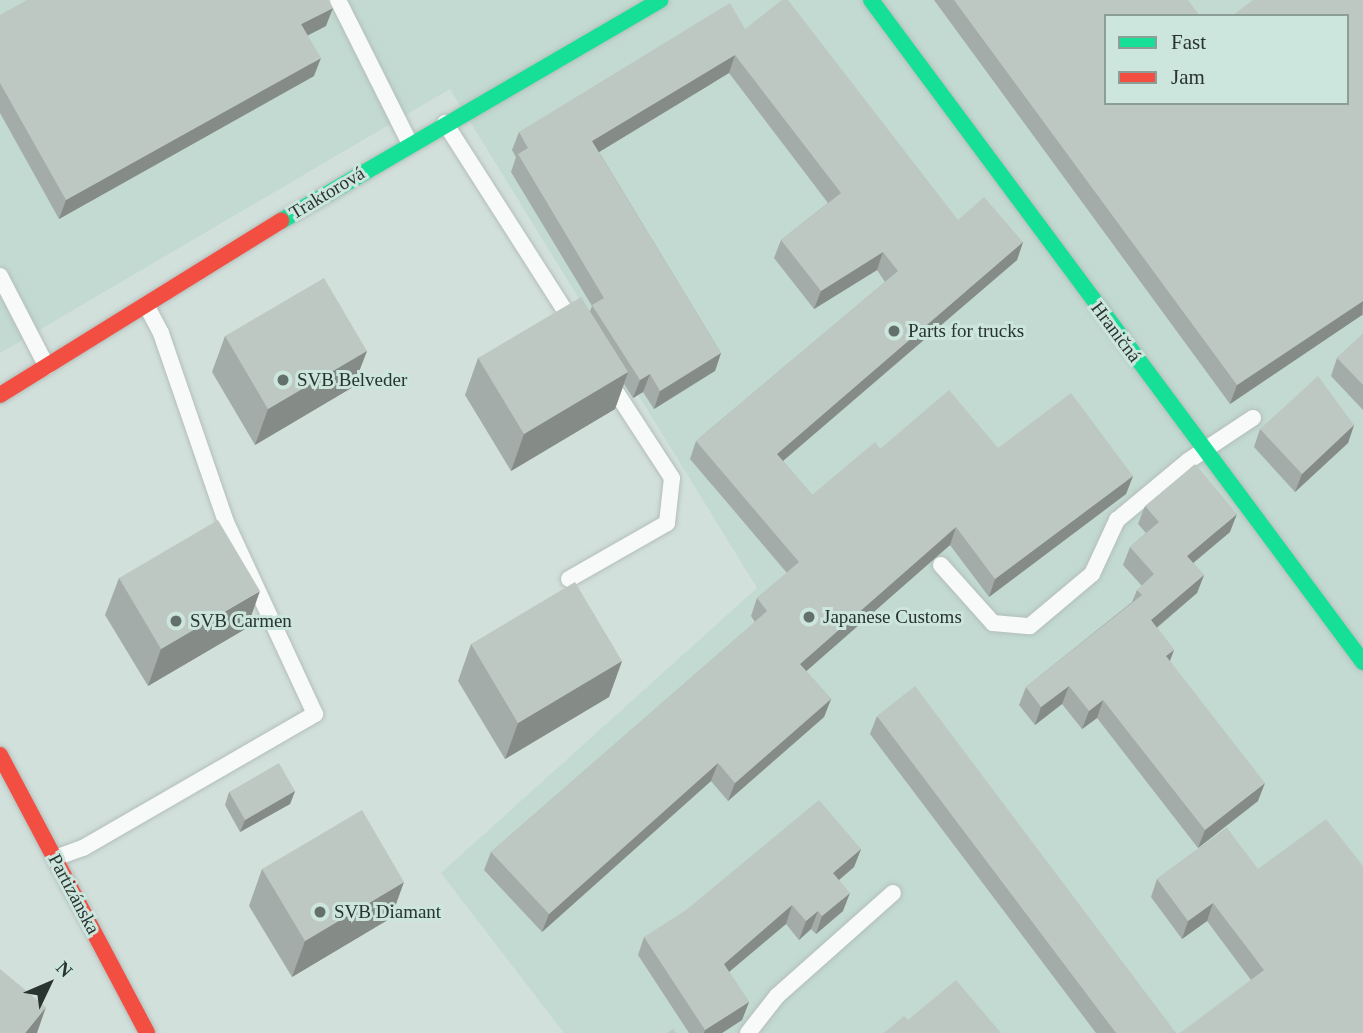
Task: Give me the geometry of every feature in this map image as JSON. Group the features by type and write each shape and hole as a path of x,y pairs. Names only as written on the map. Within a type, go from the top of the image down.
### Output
{"street":[{"name":"Traktorová","path":"0,396 445,123 660,0"},
{"name":"Hraničná","path":"871,0 1363,662"},
{"name":"Partizánska","path":"0,755 147,1033"}],"lane":[{"path":"338,0 410,144"},
{"path":"445,123 587,346"},
{"path":"0,276 47,367"},
{"path":"55,858 83,848 315,714 226,522 161,333 146,306"},
{"path":"569,579 667,523 672,478 602,369"},
{"path":"941,565 993,624 1030,626 1092,574 1116,520 1205,450 1253,418"},
{"path":"748,1033 777,996 893,893"}],"shaded area":[{"path":"0,0 1363,0 1363,1033 564,1033 441,873 757,588 450,89 0,353"}],"building":[{"path":"27,0 328,0 333,8 301,24 321,58 66,200 0,83 0,15"},
{"path":"782,0 788,0 958,220 984,197 1023,242 777,454 812,495 875,442 880,449 949,390 998,448 1071,393 1133,476 995,579 956,527 800,664 831,699 735,783 718,763 549,914 491,852 767,611 757,598 799,562 696,441 898,271 883,252 821,291 781,240 841,193 735,55 592,141 721,353 660,391 650,374 640,380 592,305 604,298 518,154 528,148 519,132 730,3 745,29"},
{"path":"954,0 1188,0 1198,14 1104,14 1104,105 1349,105 1349,14 1235,14 1253,0 1363,0 1363,301 1237,385"},
{"path":"324,278 367,351 268,409 225,336"},
{"path":"581,297 628,372 524,434 478,358"},
{"path":"1363,334 1363,385 1337,358"},
{"path":"1318,376 1354,425 1302,474 1260,429"},
{"path":"1195,464 1237,514 1187,556 1204,575 1151,620 1174,650 1166,656 1265,783 1205,830 1103,700 1089,711 1069,686 1041,707 1026,687 1142,595 1137,590 1154,574 1130,547 1159,522 1145,506"},
{"path":"218,520 260,591 161,649 119,578"},
{"path":"575,582 622,661 518,723 471,644"},
{"path":"915,686 1176,1033 1116,1033 877,716"},
{"path":"279,763 295,791 245,820 229,792"},
{"path":"819,800 861,849 833,873 850,893 822,916 818,911 806,921 792,905 724,964 749,1002 705,1030 644,937 686,910"},
{"path":"362,810 404,882 305,941 262,869"},
{"path":"1326,819 1363,866 1363,1033 1180,1033 1264,970 1213,903 1188,921 1157,879 1227,828 1258,869"},
{"path":"0,969 46,1007 25,1033 0,1033"},
{"path":"956,980 1001,1033 884,1033 904,1016 908,1020"}],"traffic: fast":[{"path":"281,221 660,0"},
{"path":"871,0 1363,662"}],"traffic: jam":[{"path":"0,395 281,221"},
{"path":"0,755 147,1033"}],"place":[{"name":"Parts for trucks","path":"894,331"},
{"name":"SVB Belveder","path":"283,380"},
{"name":"Japanese Customs","path":"809,617"},
{"name":"SVB Carmen","path":"176,621"},
{"name":"SVB Diamant","path":"320,912"}]}
